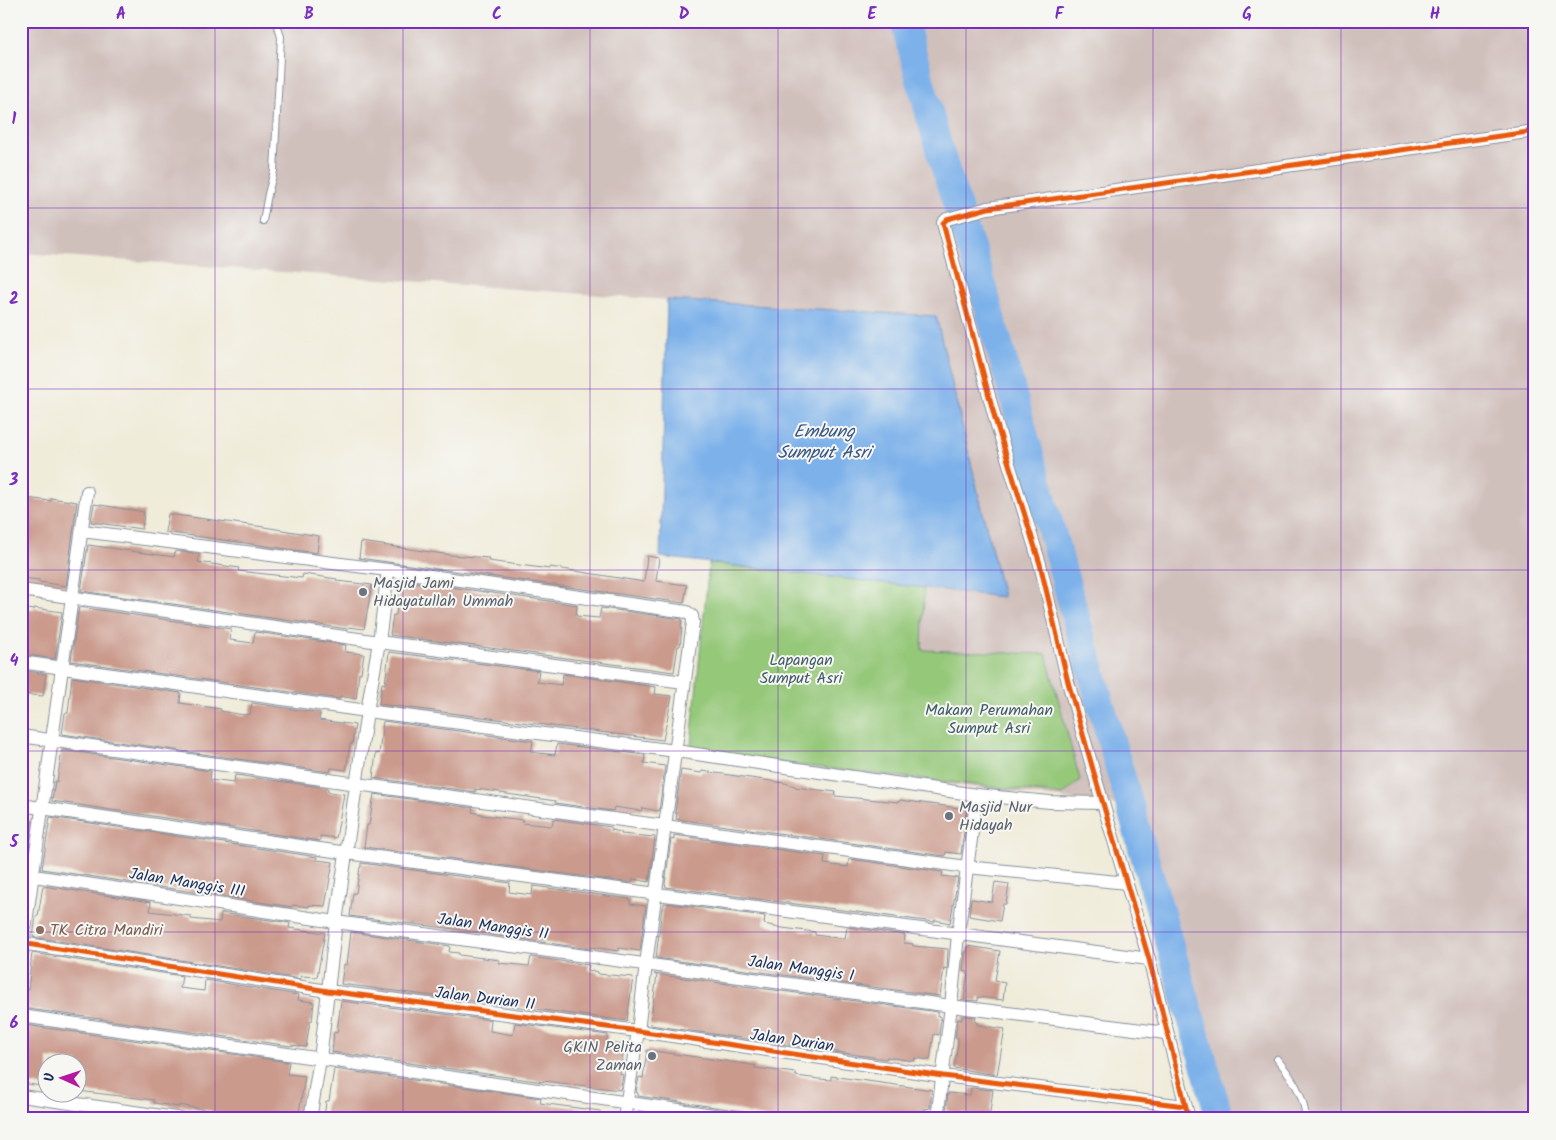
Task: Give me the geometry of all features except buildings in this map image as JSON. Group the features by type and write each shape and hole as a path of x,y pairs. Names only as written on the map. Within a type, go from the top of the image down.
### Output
{"street":[{"path":"1186,1112 1149,959 1068,682 1040,564 996,422 942,225 948,219 982,209 1535,131"},
{"path":"21,958 27,875 42,808 87,492"},
{"path":"82,531 388,570 687,612 692,616 693,622 676,751 638,1031 624,1119"},
{"path":"310,1119 320,1059 336,922 379,642 388,570"},
{"path":"21,590 379,642 684,682"},
{"path":"21,662 367,711 676,751 977,795 1050,802 1103,803"},
{"path":"21,736 967,867 1127,883"},
{"path":"937,1119 958,935 977,795"},
{"path":"21,805 347,853 1149,959"},
{"name":"Jalan Manggis III","path":"27,875 336,922"},
{"name":"Jalan Manggis II","path":"336,922 646,964"},
{"name":"Jalan Durian II","path":"22,943 328,991 638,1031"},
{"name":"Jalan Manggis I","path":"646,964 951,1006 1166,1033"},
{"path":"21,1016 742,1119"},
{"name":"Jalan Durian","path":"638,1031 1186,1112"},
{"path":"21,1096 183,1119"}],"lane":[{"path":"263,221 274,172 282,37 276,21"},
{"path":"1278,1059 1291,1076 1301,1094 1306,1119"}],"shaded area":[{"path":"21,21 1535,21 1535,1119 1206,1119 1115,805 690,753 709,563 660,557 667,300 21,253"}],"green space":[{"name":"Lapangan Sumput Asri","path":"709,563 924,588 922,650 1046,654 1080,780 1063,795 690,753"}],"water":[{"name":"Embung Sumput Asri","path":"667,300 936,316 1003,597 660,557"}],"waterway":[{"path":"904,21 940,152 977,267 1220,1119"}],"cycle path":[{"path":"1189,1119 1149,959 1068,682 1040,564 996,422 943,223 947,219 988,208 1535,131"},
{"path":"21,943 328,991 638,1031 943,1076 1185,1106"}],"place":[{"name":"Masjid Jami Hidayatullah Ummah","path":"363,592"},
{"name":"Masjid Nur Hidayah","path":"949,816"},
{"name":"TK Citra Mandiri","path":"40,930"},
{"name":"GKIN Pelita Zaman","path":"652,1056"}],"park label":[{"name":"Makam Perumahan Sumput Asri","path":"989,719"}]}
